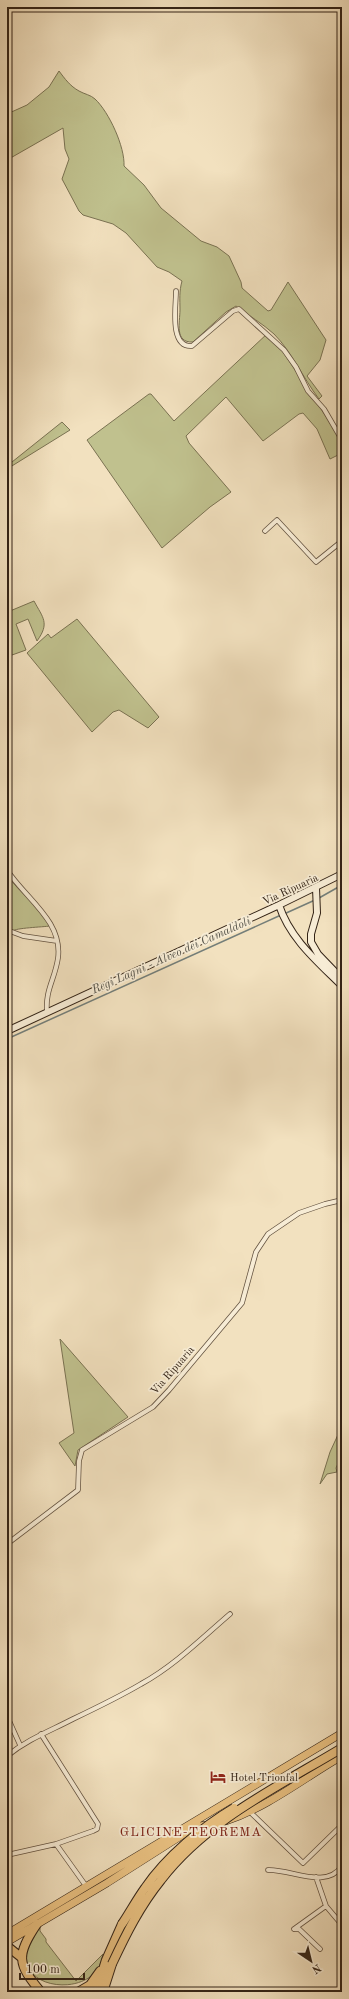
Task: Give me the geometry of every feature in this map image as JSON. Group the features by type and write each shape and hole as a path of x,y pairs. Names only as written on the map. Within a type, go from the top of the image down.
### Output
{"highway":[{"path":"96,1992 109,1962 122,1924 145,1887 156,1875 201,1830 221,1815 342,1742"},
{"path":"78,1992 90,1985 109,1962 147,1897 186,1852 230,1816 342,1748"},
{"path":"37,1924 26,1940 22,1958 28,1977 41,1991"},
{"path":"7,1946 22,1958"},
{"path":"103,1992 109,1962"}],"main road":[{"path":"7,1934 342,1733"},
{"path":"7,1942 107,1883 195,1827 225,1822 249,1811 282,1794 342,1756"}],"street":[{"path":"176,291 176,330 181,343 187,346 192,346 233,311 239,309 284,350 296,367 308,391 324,409 342,440"},
{"path":"265,531 278,520 316,562 342,541"},
{"path":"7,870 21,889 48,918 57,941 58,960 47,993 47,1012"},
{"name":"Via Ripuaria","path":"7,1031 280,905 316,891 342,874"},
{"path":"316,891 316,920 311,934 311,942 318,954 342,979"},
{"path":"280,905 284,919 301,944 342,986"},
{"path":"7,930 23,936 57,941"},
{"name":"Via Ripuaria","path":"7,1544 78,1490 79,1461 82,1450 153,1407 174,1384 242,1303 256,1252 268,1234 299,1213 342,1200"},
{"path":"7,1756 20,1745 142,1684 184,1654 230,1614"},
{"path":"7,1716 20,1745"},
{"path":"7,1855 56,1844 97,1829 98,1824 41,1734"},
{"path":"249,1811 304,1863 342,1825"},
{"path":"56,1844 86,1886"},
{"path":"268,1870 280,1870 316,1877 327,1876 342,1866"},
{"path":"316,1877 326,1906 342,1924"},
{"path":"320,1949 299,1930 294,1929 326,1906"}],"green space":[{"path":"59,71 73,87 92,96 106,112 122,149 124,166 144,185 161,208 201,241 217,247 229,256 241,282 242,288 268,311 271,310 288,282 326,340 320,360 307,376 322,396 319,399 292,357 274,334 236,306 226,312 193,342 183,339 179,331 180,292 182,281 169,272 157,267 126,233 113,224 83,215 79,211 62,179 69,159 65,149 63,128 7,160 7,114 27,105 49,87"},
{"path":"268,333 275,340 337,433 342,442 342,453 330,459 317,429 303,413 299,414 263,441 226,397 186,436 189,443 231,492 210,507 162,548 87,440 149,394 151,394 174,421"},
{"path":"62,422 70,430 7,469 7,466"},
{"path":"34,601 44,621 41,635 37,641 28,619 16,624 26,650 12,655 7,647 7,604 10,611"},
{"path":"77,619 159,717 148,728 119,710 113,712 92,732 27,653 48,634 51,638"},
{"path":"7,875 36,906 50,926 24,928 13,931 7,928"},
{"path":"60,1339 128,1417 78,1450 75,1466 59,1443 74,1433"},
{"path":"342,1426 342,1455 336,1468 337,1472 327,1474 320,1484 330,1452"},
{"path":"40,1927 40,1931 46,1939 46,1942 76,1981 103,1954 98,1969 88,1978 75,1983 61,1985 48,1983 36,1977 28,1968 26,1955 31,1940"}],"waterway":[{"name":"Regi Lagni - Alveo dei Camaldoli","path":"319,898 342,885"},
{"name":"Regi Lagni - Alveo dei Camaldoli","path":"284,914 315,900"},
{"name":"Regi Lagni - Alveo dei Camaldoli","path":"7,1039 281,915"}],"place":[{"name":"Hotel Trionfal","path":"218,1777"}],"district":[{"name":"GLICINE-TEOREMA","path":"191,1831"}]}
